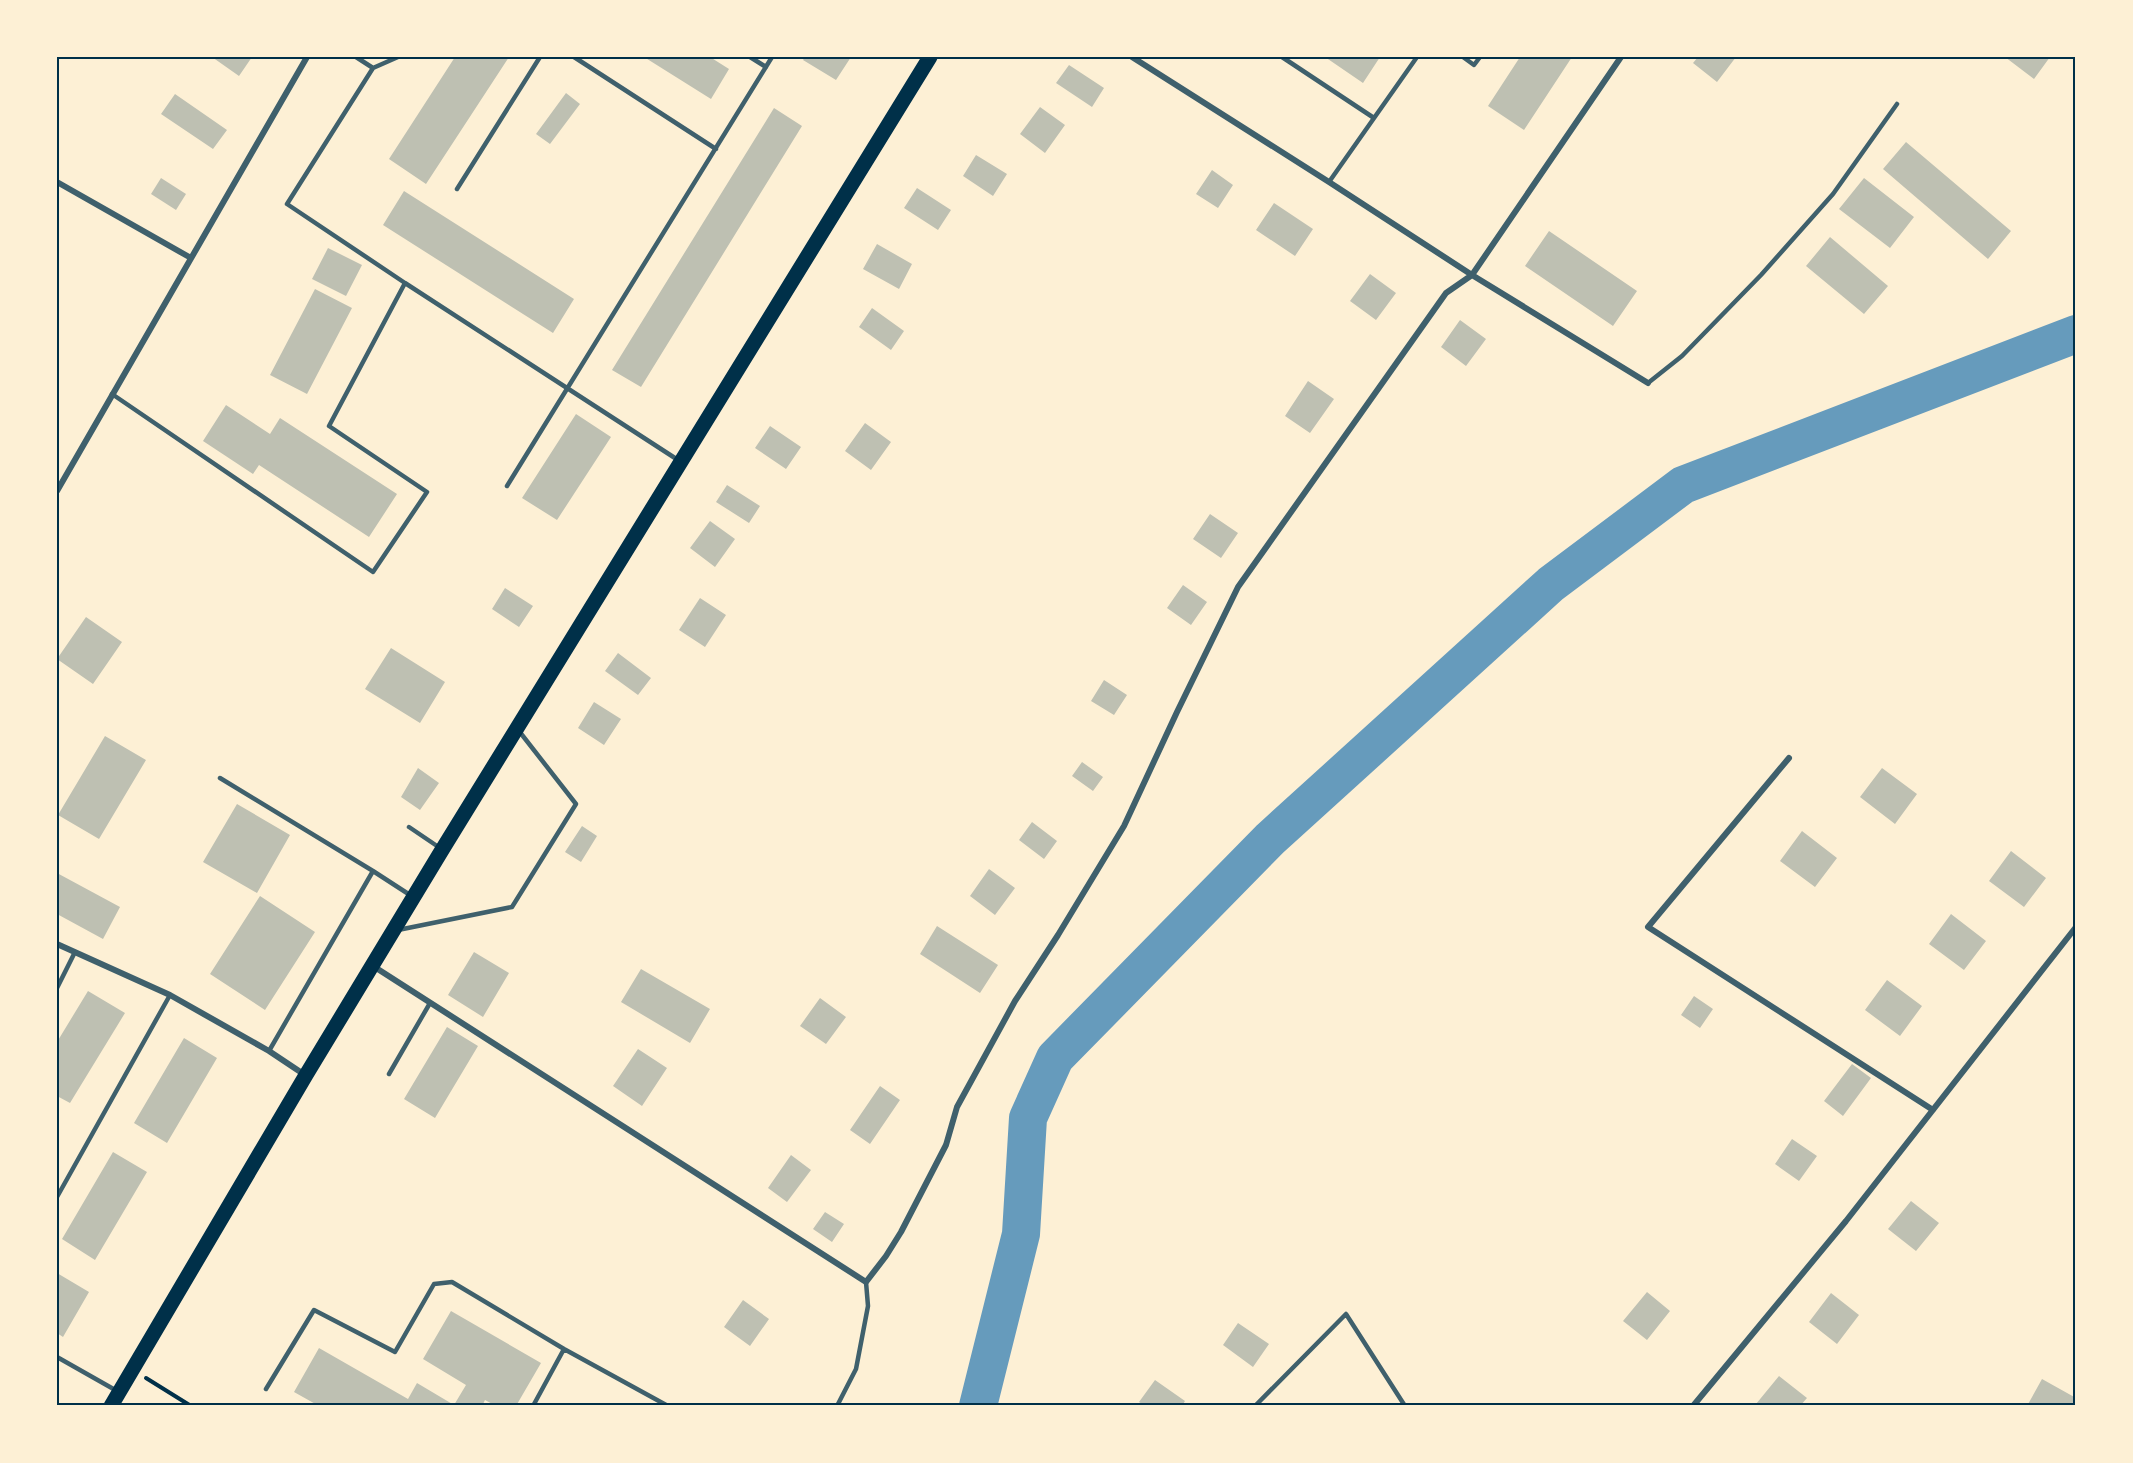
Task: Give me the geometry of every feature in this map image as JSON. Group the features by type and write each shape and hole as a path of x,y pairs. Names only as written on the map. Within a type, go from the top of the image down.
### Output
{"main road":[{"path":"115,1399 442,850 930,57"}],"street":[{"path":"57,491 307,57"},
{"path":"1132,57 1472,275 1648,383"},
{"path":"373,966 866,1282 901,1232 946,1145 957,1107 1015,1001 1124,826 1176,712 1238,587 1446,293 1472,275 1621,57"},
{"path":"57,182 191,258"},
{"path":"1789,758 1648,927 1933,1110"},
{"path":"1693,1406 1846,1221 2076,927"},
{"path":"57,944 170,995 269,1051 306,1075"}],"lane":[{"path":"356,57 373,68"},
{"path":"398,57 373,68 287,204 681,462"},
{"path":"457,189 540,57"},
{"path":"574,57 716,149"},
{"path":"750,57 766,67"},
{"path":"507,486 772,57"},
{"path":"1282,57 1374,118"},
{"path":"1329,182 1417,57"},
{"path":"1463,57 1474,65 1480,57"},
{"path":"1648,383 1682,356 1761,275 1833,194 1897,104"},
{"path":"112,394 373,572 427,492 329,426 405,283"},
{"path":"395,930 512,907 576,804 518,729"},
{"path":"220,778 415,898"},
{"path":"409,827 442,850"},
{"path":"269,1051 373,871"},
{"path":"57,988 75,952"},
{"path":"57,1197 170,995"},
{"path":"389,1074 430,1003"},
{"path":"266,1389 314,1310 395,1352 434,1284 452,1282 564,1349 668,1406"},
{"path":"837,1406 856,1369 868,1306 866,1282"},
{"path":"1256,1406 1346,1314 1405,1406"},
{"path":"533,1406 564,1349"},
{"path":"57,1357 115,1399"}],"path":[{"path":"133,1369 191,1406"}],"building":[{"path":"212,57 252,57 239,76"},
{"path":"455,57 509,57 426,184 389,159"},
{"path":"644,57 710,57 729,69 711,99"},
{"path":"805,57 851,57 836,80 803,60"},
{"path":"1325,57 1380,57 1363,83"},
{"path":"1520,57 1572,57 1524,130 1488,106"},
{"path":"1698,57 1736,57 1717,82 1693,63"},
{"path":"2005,57 2050,57 2034,79"},
{"path":"1069,65 1104,88 1092,107 1056,83"},
{"path":"566,93 580,104 550,144 536,134"},
{"path":"175,94 227,130 213,149 161,114"},
{"path":"1040,107 1065,125 1045,153 1020,134"},
{"path":"774,108 802,126 641,387 612,370"},
{"path":"1906,142 2011,231 1988,259 1883,169"},
{"path":"976,155 1007,174 993,196 963,176"},
{"path":"1212,170 1233,185 1218,208 1196,194"},
{"path":"161,178 186,194 176,210 151,194"},
{"path":"1864,178 1914,217 1890,248 1839,209"},
{"path":"917,188 951,210 938,230 904,208"},
{"path":"404,191 574,299 553,333 383,225"},
{"path":"1274,203 1313,229 1295,256 1256,230"},
{"path":"1549,231 1637,291 1613,326 1525,266"},
{"path":"1830,237 1888,286 1864,314 1806,266"},
{"path":"877,244 912,264 899,289 863,269"},
{"path":"328,248 362,265 346,296 312,279"},
{"path":"1370,274 1396,293 1376,320 1350,301"},
{"path":"315,289 352,308 307,394 270,375"},
{"path":"872,308 904,331 891,350 859,327"},
{"path":"1460,320 1486,339 1466,366 1441,347"},
{"path":"1308,381 1334,399 1310,433 1285,416"},
{"path":"226,405 270,434 280,418 397,494 369,537 259,465 253,474 203,441"},
{"path":"576,414 611,437 557,520 522,498"},
{"path":"865,423 891,442 871,470 845,451"},
{"path":"770,426 801,447 786,469 755,448"},
{"path":"727,485 760,506 749,523 716,502"},
{"path":"1210,514 1238,533 1221,558 1193,539"},
{"path":"710,521 735,539 715,567 690,548"},
{"path":"1183,585 1207,602 1191,625 1167,608"},
{"path":"505,588 533,606 519,627 492,609"},
{"path":"700,598 726,615 705,647 679,630"},
{"path":"86,617 122,642 93,684 57,659"},
{"path":"391,648 445,682 420,723 365,689"},
{"path":"618,653 651,678 638,695 605,671"},
{"path":"1104,680 1127,695 1114,715 1091,701"},
{"path":"594,702 621,719 604,745 578,728"},
{"path":"105,736 146,760 99,839 58,815"},
{"path":"1082,762 1103,777 1093,791 1072,776"},
{"path":"418,768 439,783 420,810 401,797"},
{"path":"1882,768 1917,794 1895,824 1860,797"},
{"path":"237,804 290,835 257,893 203,862"},
{"path":"1032,822 1057,841 1044,859 1019,840"},
{"path":"582,826 597,836 581,862 565,852"},
{"path":"1802,831 1837,858 1815,887 1780,861"},
{"path":"2011,851 2046,878 2024,907 1989,881"},
{"path":"989,869 1015,888 995,915 970,896"},
{"path":"57,873 120,907 103,939 57,914"},
{"path":"260,896 315,932 265,1010 210,974"},
{"path":"1951,914 1986,941 1964,970 1929,944"},
{"path":"937,926 998,965 980,993 920,954"},
{"path":"474,952 509,973 483,1017 448,995"},
{"path":"641,969 710,1009 690,1043 621,1002"},
{"path":"1887,980 1922,1006 1900,1036 1865,1010"},
{"path":"88,991 125,1013 70,1103 57,1096 57,1042"},
{"path":"1694,996 1713,1009 1700,1028 1681,1015"},
{"path":"820,998 846,1017 826,1044 800,1026"},
{"path":"447,1027 478,1046 435,1118 404,1099"},
{"path":"184,1038 217,1058 167,1143 134,1123"},
{"path":"638,1049 667,1068 642,1106 613,1086"},
{"path":"1852,1064 1871,1078 1843,1116 1824,1101"},
{"path":"880,1086 900,1100 870,1144 850,1130"},
{"path":"1792,1139 1817,1156 1799,1181 1775,1164"},
{"path":"113,1152 147,1172 95,1260 62,1239"},
{"path":"791,1155 811,1170 787,1202 768,1188"},
{"path":"1911,1201 1939,1223 1916,1251 1888,1229"},
{"path":"825,1212 844,1224 832,1242 813,1229"},
{"path":"57,1273 89,1292 63,1337 57,1333"},
{"path":"1647,1292 1670,1311 1647,1340 1623,1321"},
{"path":"1831,1293 1859,1315 1837,1344 1809,1322"},
{"path":"743,1300 769,1319 750,1346 724,1327"},
{"path":"451,1311 541,1363 516,1406 496,1406 485,1400 482,1406 319,1406 294,1392 319,1348 408,1399 417,1383 454,1405 466,1385 423,1359"},
{"path":"1238,1323 1269,1344 1253,1367 1223,1345"},
{"path":"1779,1376 1807,1398 1800,1406 1759,1406 1756,1404"},
{"path":"2042,1379 2076,1398 2076,1406 2027,1406"},
{"path":"1155,1380 1185,1401 1182,1406 1145,1406 1139,1402"}],"waterway":[{"path":"978,1406 1021,1234 1028,1118 1055,1058 1270,839 1551,584 1683,485 2076,334"}]}
